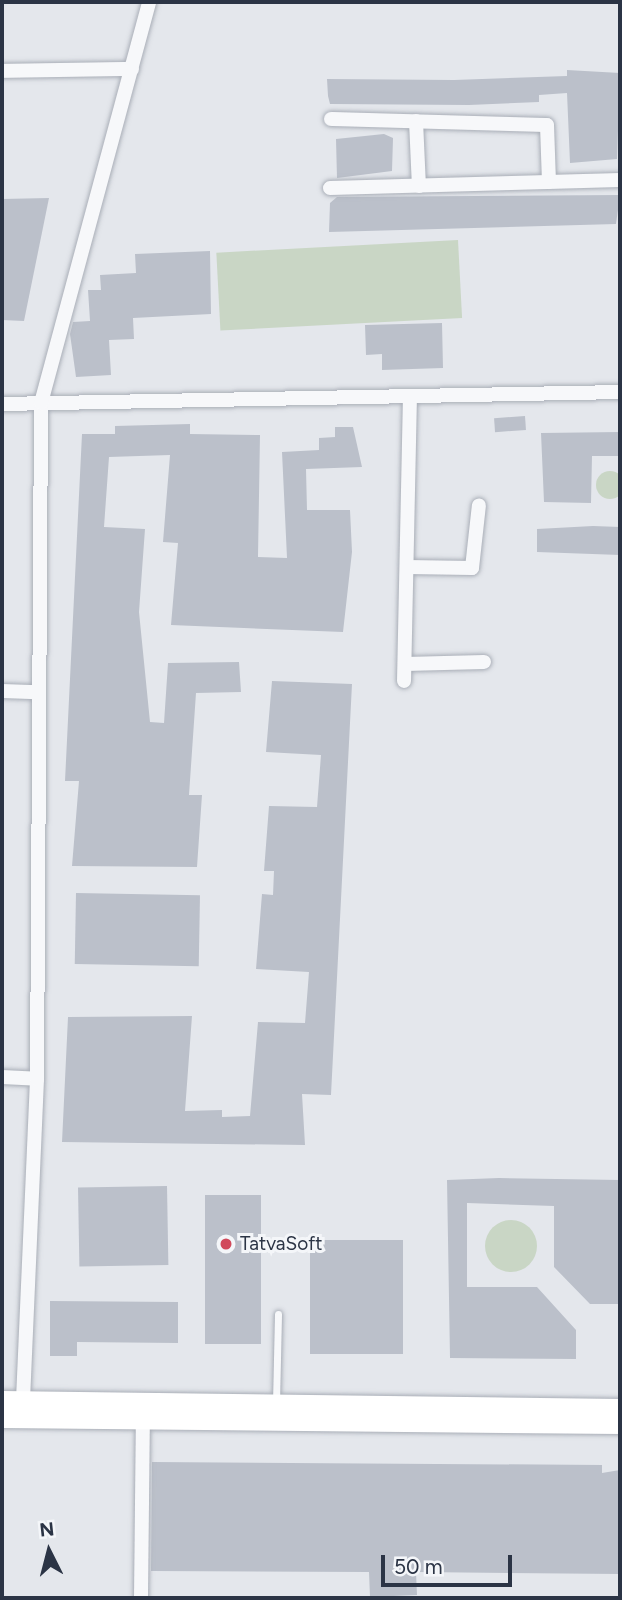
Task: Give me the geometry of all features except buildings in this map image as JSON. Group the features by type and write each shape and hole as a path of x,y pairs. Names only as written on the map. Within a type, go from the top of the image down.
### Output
{"main road":[{"path":"2,1400 620,1408"},
{"path":"2,1418 143,1417 620,1424"}],"street":[{"path":"23,1400 37,1079 41,403 149,2"},
{"path":"2,71 132,69"},
{"path":"331,119 547,125 549,182"},
{"path":"416,121 419,186"},
{"path":"330,188 620,180"},
{"path":"2,404 620,392"},
{"path":"404,681 410,396"},
{"path":"407,567 472,568 479,505"},
{"path":"405,664 484,662"},
{"path":"2,691 38,692"},
{"path":"2,1077 37,1079"},
{"path":"141,1598 143,1417"}],"lane":[{"path":"276,1403 278,1314"}],"green space":[{"path":"458,240 462,318 220,331 216,253"},
{"path":"610,471 620,475 624,485 620,495 610,499 600,495 596,485 600,475"},
{"path":"511,1220 521,1222 529,1228 535,1236 535,1256 529,1264 521,1270 511,1272 501,1270 493,1264 487,1256 485,1246 487,1236 493,1228 501,1222"}],"place":[{"name":"TatvaSoft","path":"226,1244"}]}
